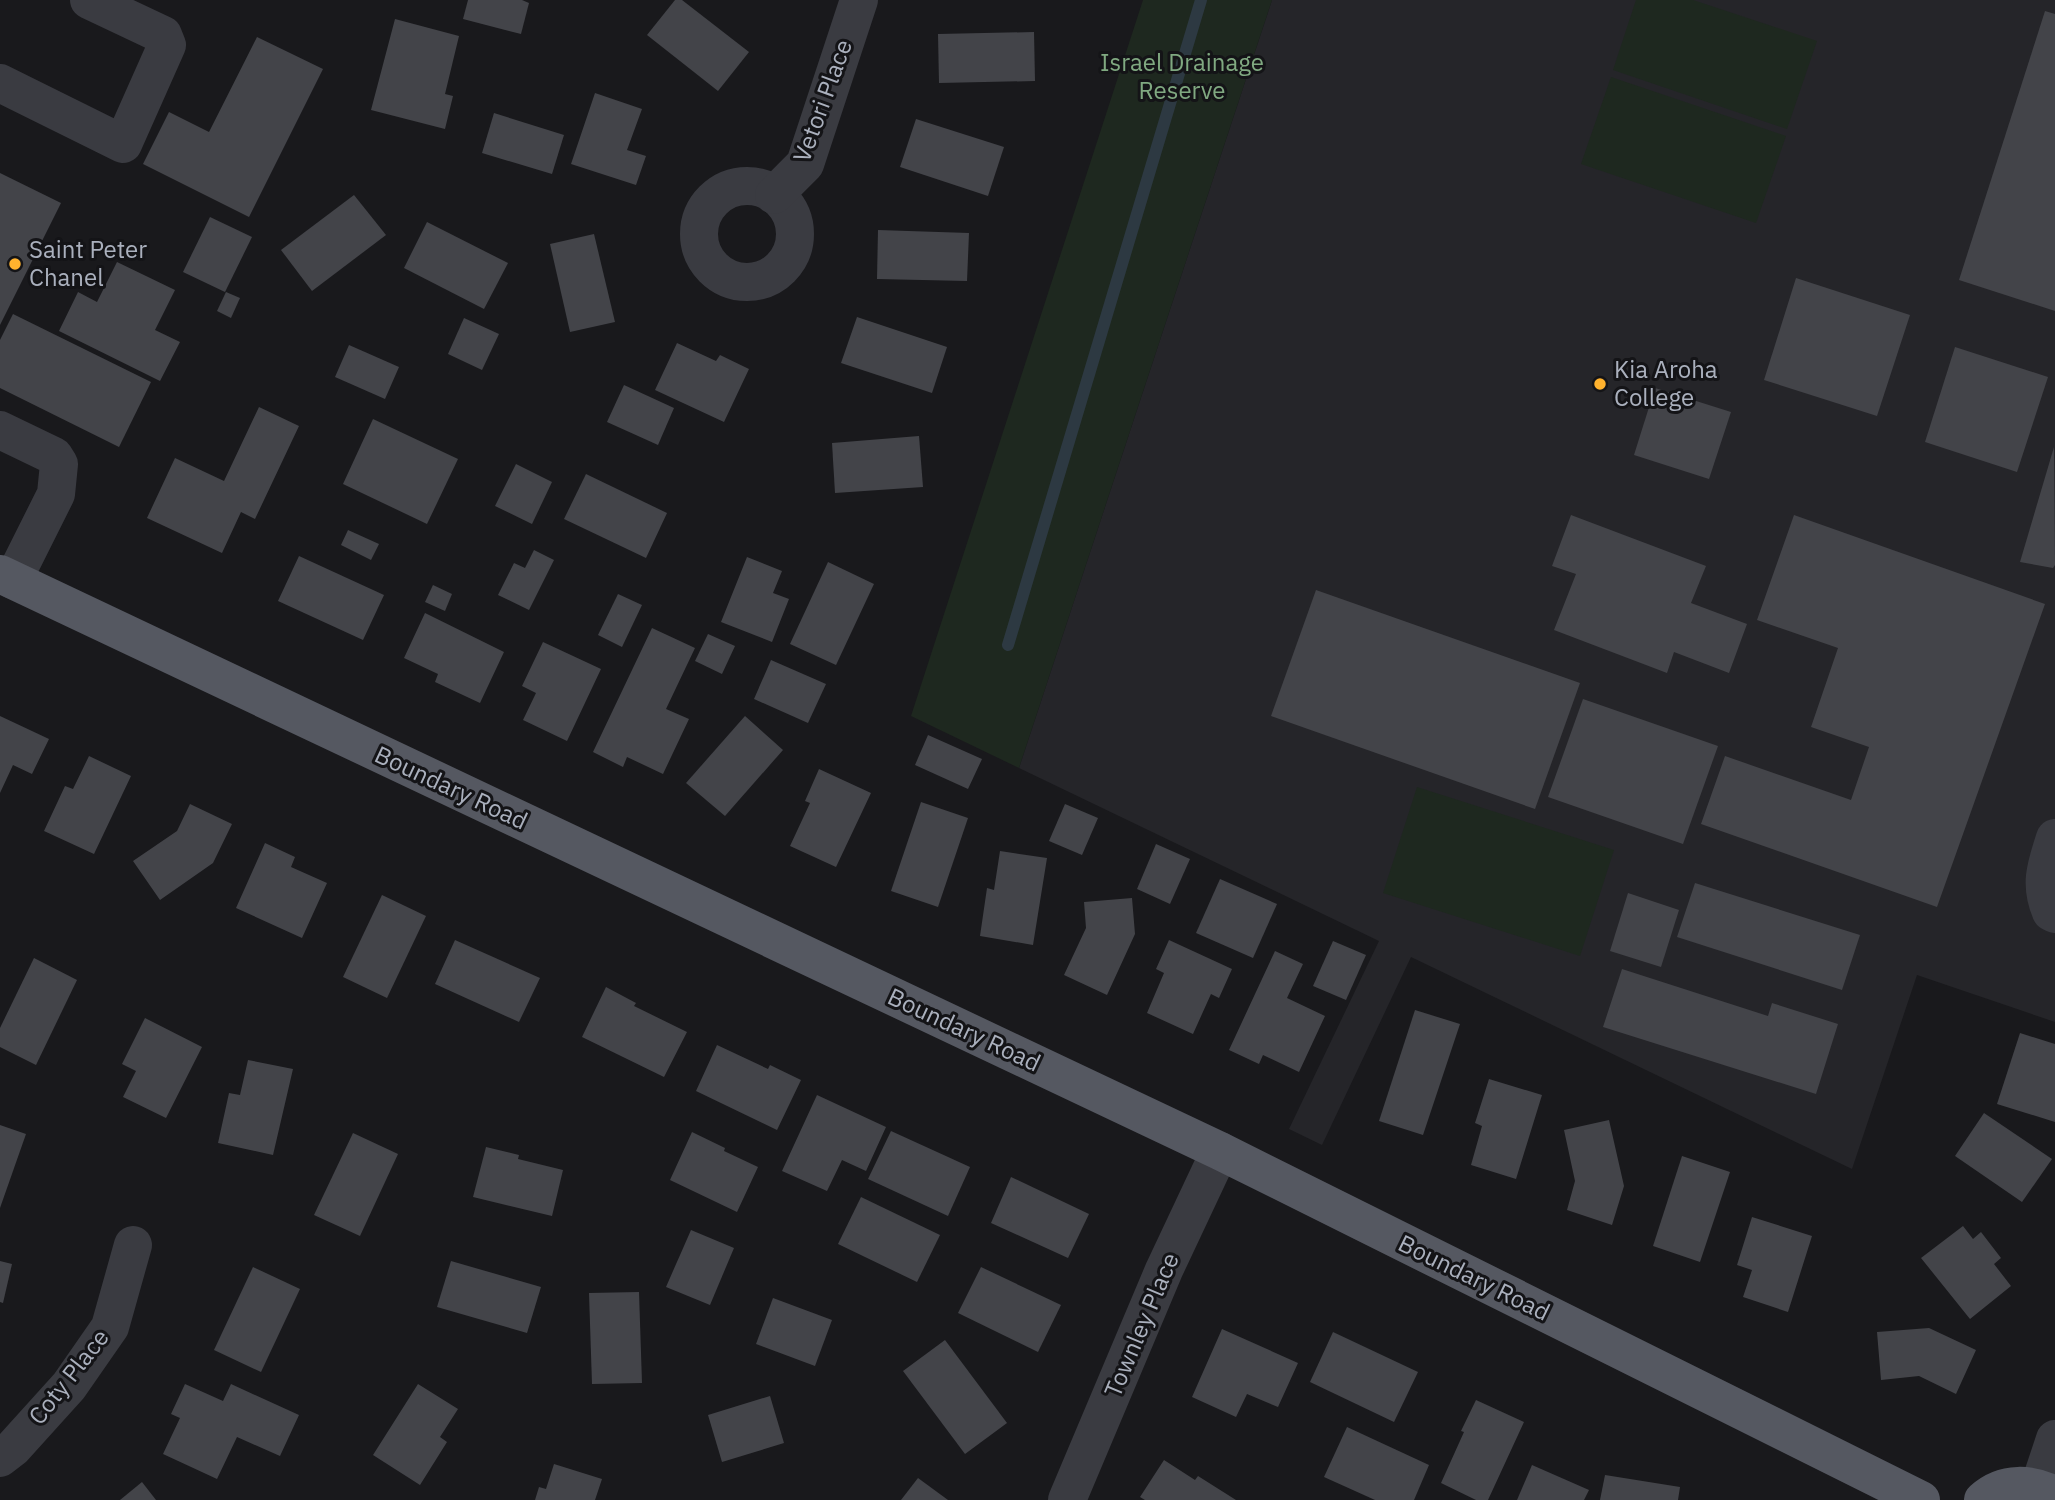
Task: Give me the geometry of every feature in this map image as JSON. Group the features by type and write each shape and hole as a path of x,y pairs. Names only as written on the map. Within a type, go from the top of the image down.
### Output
{"main road":[{"name":"Boundary Road","path":"6,577 1220,1151 1921,1500"},
{"path":"1983,1500 2004,1488 2022,1485 2047,1491"}],"street":[{"path":"0,83 123,144 167,45 163,35 89,0"},
{"name":"Vetori Place","path":"774,195 804,164 859,0"},
{"path":"0,430 54,456 59,464 56,494 6,577"},
{"path":"2055,838 2043,880 2045,897 2051,912 2055,914"},
{"name":"Townley Place","path":"1067,1500 1164,1270 1220,1151"},
{"name":"Coty Place","path":"0,1458 13,1448 69,1386 110,1327 133,1245"},
{"path":"2047,1491 2055,1439"}],"shaded area":[{"name":"Kia Aroha College","path":"1272,0 2055,0 2055,1022 1917,975 1852,1169 1411,957 1322,1145 1289,1129 1379,941 1019,768"}],"green space":[{"name":"Israel Drainage Reserve","path":"1143,0 1272,0 1019,768 911,716"},
{"path":"1636,0 1693,0 1817,41 1787,129 1613,70"},
{"path":"1611,77 1786,136 1756,223 1581,164"},
{"path":"1417,787 1614,850 1580,956 1383,893"}],"building":[{"path":"468,0 522,0 529,3 521,34 463,19"},
{"path":"675,0 682,0 749,52 718,91 647,35"},
{"path":"2045,11 2055,14 2055,311 1959,280"},
{"path":"395,19 459,36 445,94 453,96 445,129 371,110"},
{"path":"1034,32 1035,81 939,83 938,34"},
{"path":"257,37 323,69 249,217 143,164 169,112 209,132"},
{"path":"595,93 642,109 627,150 646,156 636,185 571,164"},
{"path":"494,113 564,135 552,174 482,153"},
{"path":"916,119 1004,147 988,196 900,167"},
{"name":"Saint Peter Chanel","path":"0,173 61,203 0,325"},
{"path":"354,195 386,235 312,291 281,250"},
{"path":"210,217 252,237 225,292 183,272"},
{"path":"427,222 508,263 484,309 404,268"},
{"path":"878,230 969,233 967,281 877,279"},
{"path":"594,234 615,322 570,332 550,244"},
{"path":"117,262 175,290 155,330 180,342 160,381 59,331 78,292 97,302"},
{"path":"1796,278 1910,315 1877,416 1764,380"},
{"path":"226,292 240,298 231,318 217,311"},
{"path":"13,314 151,382 119,447 0,388 0,340"},
{"path":"857,317 947,347 932,393 841,363"},
{"path":"464,318 499,334 482,370 448,354"},
{"path":"677,343 716,361 720,355 749,369 724,422 655,390"},
{"path":"349,345 399,367 385,399 335,377"},
{"path":"1955,347 2048,377 2017,472 1925,442"},
{"path":"624,385 674,408 658,445 607,422"},
{"path":"1655,388 1731,412 1709,479 1634,455"},
{"path":"259,407 299,426 255,519 241,512 222,553 147,518 175,458 224,481"},
{"path":"373,419 458,459 427,524 343,484"},
{"path":"919,436 923,487 835,493 832,443"},
{"path":"2054,447 2055,565 2053,568 2020,562"},
{"path":"516,464 552,482 532,524 495,506"},
{"path":"586,474 667,513 646,558 564,519"},
{"path":"1571,515 1706,566 1691,603 1747,624 1729,673 1674,652 1667,673 1554,630 1576,574 1552,566"},
{"path":"1794,515 2045,604 1937,907 1701,824 1725,756 1851,800 1869,747 1811,727 1838,648 1757,620"},
{"path":"348,530 379,544 371,560 341,545"},
{"path":"534,550 554,560 529,610 498,595 514,563 525,568"},
{"path":"299,556 384,595 363,640 278,601"},
{"path":"747,557 782,571 773,593 789,599 772,642 721,622"},
{"path":"828,562 874,584 836,665 790,644"},
{"path":"433,585 452,594 445,611 425,602"},
{"path":"1316,590 1580,683 1535,809 1271,716"},
{"path":"618,594 642,605 622,647 598,635"},
{"path":"425,613 504,652 480,703 435,682 438,674 404,658"},
{"path":"652,628 695,648 666,709 689,719 663,774 627,757 623,767 593,752"},
{"path":"708,634 735,646 722,674 695,661"},
{"path":"543,642 601,669 567,741 523,720 536,693 522,686"},
{"path":"771,660 826,684 808,723 754,699"},
{"path":"1583,699 1718,746 1683,844 1548,797"},
{"path":"0,716 49,739 32,774 13,765 0,793"},
{"path":"745,716 783,750 725,816 686,783"},
{"path":"928,735 982,759 968,789 915,765"},
{"path":"89,756 131,776 94,854 44,831 65,786 73,789"},
{"path":"819,769 871,793 836,867 790,846 810,803 805,801"},
{"path":"921,802 968,818 938,907 891,891"},
{"path":"190,804 232,824 213,863 160,900 133,861 177,831"},
{"path":"1065,804 1098,818 1082,855 1049,841"},
{"path":"265,843 295,857 291,867 327,883 302,938 236,908"},
{"path":"1156,844 1190,859 1170,904 1137,889"},
{"path":"1000,851 1047,858 1033,945 980,936 987,888 994,890"},
{"path":"1220,879 1277,904 1253,958 1196,933"},
{"path":"1695,883 1860,935 1842,990 1677,937"},
{"path":"1628,893 1679,910 1661,967 1610,951"},
{"path":"382,895 426,916 387,998 343,977"},
{"path":"1132,898 1135,934 1107,995 1064,975 1086,928 1084,902"},
{"path":"455,940 540,978 519,1022 435,984"},
{"path":"1169,940 1232,969 1219,998 1211,994 1193,1034 1147,1013 1164,973 1156,969"},
{"path":"1333,941 1366,955 1346,1000 1313,986"},
{"path":"1275,951 1303,964 1287,998 1325,1016 1299,1072 1263,1055 1259,1064 1229,1050"},
{"path":"34,958 77,980 36,1065 0,1047 0,1028"},
{"path":"1622,969 1768,1016 1772,1003 1838,1024 1816,1094 1603,1027"},
{"path":"606,987 636,1003 634,1006 687,1032 664,1077 582,1037"},
{"path":"1415,1010 1460,1024 1423,1135 1379,1121"},
{"path":"145,1018 202,1047 166,1118 123,1097 136,1071 122,1064"},
{"path":"2020,1033 2055,1044 2055,1122 1997,1104"},
{"path":"717,1045 768,1069 770,1065 801,1080 777,1130 696,1091"},
{"path":"248,1060 293,1069 273,1155 218,1143 229,1093 240,1095"},
{"path":"1489,1079 1542,1095 1516,1179 1471,1165 1482,1126 1475,1123"},
{"path":"817,1095 886,1127 866,1171 842,1160 827,1191 782,1171"},
{"path":"1984,1113 2052,1159 2022,1202 1955,1156"},
{"path":"1609,1120 1624,1186 1612,1225 1567,1210 1575,1181 1564,1130"},
{"path":"0,1125 26,1134 0,1208"},
{"path":"891,1131 970,1167 948,1216 868,1179"},
{"path":"692,1132 758,1167 737,1212 670,1180"},
{"path":"353,1133 398,1154 360,1236 314,1215"},
{"path":"486,1147 519,1155 518,1159 563,1170 552,1216 473,1197"},
{"path":"1682,1156 1730,1172 1700,1262 1653,1246"},
{"path":"1011,1177 1089,1214 1068,1258 991,1223"},
{"path":"861,1197 940,1235 917,1282 838,1244"},
{"path":"1752,1217 1812,1236 1788,1312 1743,1297 1752,1270 1737,1265"},
{"path":"1963,1226 1973,1239 1981,1232 2001,1258 1994,1264 2011,1286 1970,1319 1921,1258"},
{"path":"691,1230 734,1248 710,1305 666,1287"},
{"path":"0,1261 12,1264 3,1303 0,1302"},
{"path":"451,1261 541,1287 527,1333 437,1307"},
{"path":"253,1267 300,1289 261,1372 214,1350"},
{"path":"981,1267 1061,1305 1038,1352 958,1313"},
{"path":"639,1292 642,1383 592,1384 589,1293"},
{"path":"773,1298 832,1320 815,1366 756,1344"},
{"path":"1929,1328 1976,1350 1956,1394 1919,1376 1881,1380 1877,1332"},
{"path":"1222,1329 1298,1363 1278,1407 1247,1394 1236,1417 1192,1397"},
{"path":"1333,1332 1418,1372 1394,1422 1310,1382"},
{"path":"945,1340 1007,1423 965,1454 903,1371"},
{"path":"185,1384 223,1401 231,1384 299,1415 280,1456 237,1437 217,1479 163,1454 180,1418 171,1414"},
{"path":"418,1384 458,1409 440,1437 447,1442 420,1485 373,1455"},
{"path":"770,1396 784,1443 722,1462 708,1415"},
{"path":"1476,1400 1524,1422 1488,1500 1476,1500 1441,1483"},
{"path":"1347,1427 1429,1465 1414,1500 1375,1500 1324,1477"},
{"path":"1164,1460 1195,1480 1198,1476 1236,1500 1145,1500 1140,1497"},
{"path":"554,1464 602,1479 595,1500 535,1500 539,1487 546,1489"},
{"path":"1532,1465 1589,1490 1584,1500 1517,1500"},
{"path":"1605,1475 1680,1487 1678,1500 1600,1500"},
{"path":"918,1478 948,1500 901,1500"},
{"path":"142,1482 156,1500 120,1500"}],"waterway":[{"path":"1008,645 1201,0"}],"place":[{"name":"Saint Peter Chanel","path":"15,264"},
{"name":"Kia Aroha College","path":"1600,384"}]}
